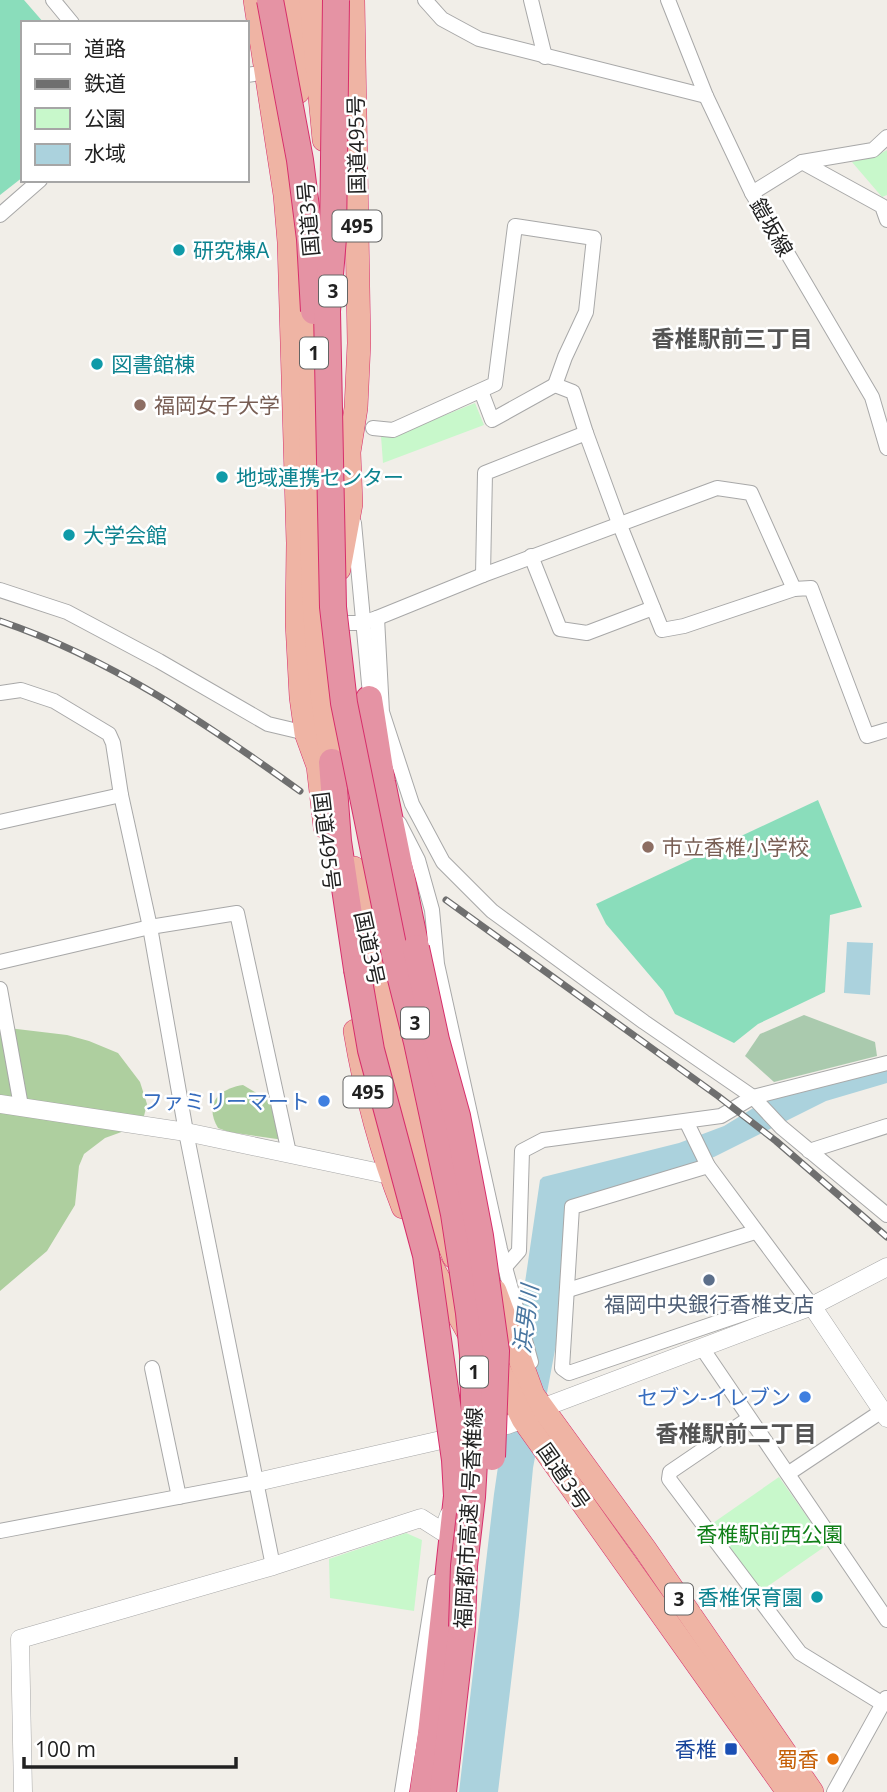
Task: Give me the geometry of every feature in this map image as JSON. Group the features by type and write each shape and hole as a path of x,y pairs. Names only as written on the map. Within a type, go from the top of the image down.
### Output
{"highway":[{"name":"国道495号","path":"255,0 257,74 285,195 293,350 298,542 297,623 301,696 306,733 325,764 340,940 361,1063 390,1175 414,1235 502,1386"},
{"name":"1","path":"271,0 300,160 310,239 314,312 319,610 328,708 386,961 427,1121"},
{"name":"国道3号","path":"290,0 312,239 314,618 325,764 419,1169 502,1386 780,1789"},
{"name":"国道3号","path":"311,0 334,235 337,623 358,697 391,921 447,1166 518,1336 533,1395 524,1417"},
{"name":"1","path":"337,0 333,238 327,310 332,607 344,703 427,1121"},
{"name":"国道495号","path":"336,583 351,504 349,452 356,408 359,343 353,0"},
{"name":"国道495号","path":"293,350 312,469"},
{"path":"358,697 382,782 436,1040 457,1116 480,1236 496,1351 492,1453 462,1628"},
{"path":"325,764 370,1050 426,1255 455,1460 457,1496"},
{"name":"福岡都市高速1号香椎線","path":"423,1792 457,1496 461,1418 455,1316 427,1121"},
{"name":"福岡都市高速1号香椎線","path":"427,1121 463,1267 473,1355 474,1457 464,1566 462,1628 443,1792"},
{"name":"国道3号","path":"524,1417 645,1549 812,1792"}],"street":[{"path":"52,0 70,21"},
{"path":"425,0 442,19 479,39 706,96"},
{"path":"531,0 545,57"},
{"name":"鎧坂線","path":"668,0 706,96 751,193 872,397 887,448"},
{"path":"751,193 802,162 873,150 887,137"},
{"path":"802,162 883,206 887,220"},
{"path":"0,215 38,182"},
{"path":"373,428 393,430 495,384 515,226 594,238 586,312 555,385 492,420 481,391"},
{"path":"555,385 573,393 619,523 662,630 684,626 794,589 811,588 867,736 887,730"},
{"path":"483,575 485,473 586,433"},
{"path":"349,452 362,623 358,697 389,804 418,860 432,910 437,964 518,1336"},
{"path":"337,623 362,623 377,618 531,556 717,488 751,493 794,589"},
{"path":"531,556 560,629 587,633 653,608"},
{"path":"0,590 67,612 268,724 306,733"},
{"path":"377,618 382,712 412,804 443,862 467,888 503,919 753,1097 781,1127 887,1215"},
{"path":"0,693 21,690 54,701 109,734 113,743 121,795 150,927 186,1132 273,1566"},
{"path":"0,822 121,795"},
{"path":"0,962 150,927 237,913 289,1153"},
{"path":"0,989 21,1107"},
{"path":"505,1267 519,1251 522,1151 543,1140 721,1116 753,1097 887,1063"},
{"path":"0,1104 186,1132 390,1175"},
{"path":"686,1121 708,1166 812,1306 884,1415 789,1474"},
{"path":"809,1151 887,1126"},
{"path":"708,1166 572,1207 569,1290 562,1368 569,1373 775,1303"},
{"path":"569,1290 755,1232"},
{"path":"0,1531 257,1482 463,1436 524,1417 812,1306 887,1267"},
{"path":"702,1348 887,1620"},
{"path":"152,1368 179,1497"},
{"path":"748,1419 670,1472 669,1479 800,1653 885,1700 834,1792"},
{"path":"402,1792 443,1532 463,1436"},
{"path":"23,1792 20,1639 273,1566 421,1518 443,1532"}],"green space":[{"path":"0,0 24,0 42,21 21,21 21,179 0,195"},
{"path":"887,150 887,195 882,197 852,162 876,156"},
{"path":"475,403 484,425 383,463 381,436 396,435"},
{"path":"818,800 862,907 830,915 825,992 758,1024 734,1043 675,1014 663,991 606,924 596,904"},
{"path":"804,1015 875,1042 877,1056 774,1082 745,1056 760,1034"},
{"path":"0,1027 67,1035 118,1053 140,1082 147,1104 143,1120 138,1126 105,1138 84,1154 79,1166 75,1205 47,1251 0,1291"},
{"path":"243,1085 278,1106 284,1140 218,1128 212,1112 216,1099 227,1090"},
{"name":"香椎駅前西公園","path":"779,1477 827,1545 761,1591 713,1523"},
{"path":"406,1533 422,1540 414,1611 330,1598 329,1559"}],"water":[{"path":"847,942 873,943 870,995 844,993"},
{"name":"浜男川","path":"887,1070 887,1083 826,1101 714,1157 572,1201 560,1323 533,1468 498,1792 459,1792 494,1494 540,1180 543,1177 679,1143 724,1126 765,1101"}],"railway":[{"path":"0,621 41,636 119,673 229,741 300,791"},
{"path":"446,900 718,1096 776,1141 887,1237"}],"place":[{"name":"研究棟A","path":"179,250"},
{"name":"図書館棟","path":"97,364"},
{"name":"福岡女子大学","path":"140,405"},
{"name":"地域連携センター","path":"222,477"},
{"name":"大学会館","path":"69,535"},
{"name":"市立香椎小学校","path":"648,847"},
{"name":"ファミリーマート","path":"324,1101"},
{"name":"福岡中央銀行香椎支店","path":"709,1280"},
{"name":"セブン-イレブン","path":"805,1397"},
{"name":"香椎保育園","path":"817,1597"},
{"name":"香椎","path":"731,1749"},
{"name":"蜀香","path":"833,1759"}],"district":[{"name":"香椎駅前三丁目","path":"732,338"},
{"name":"香椎駅前二丁目","path":"736,1433"}]}
